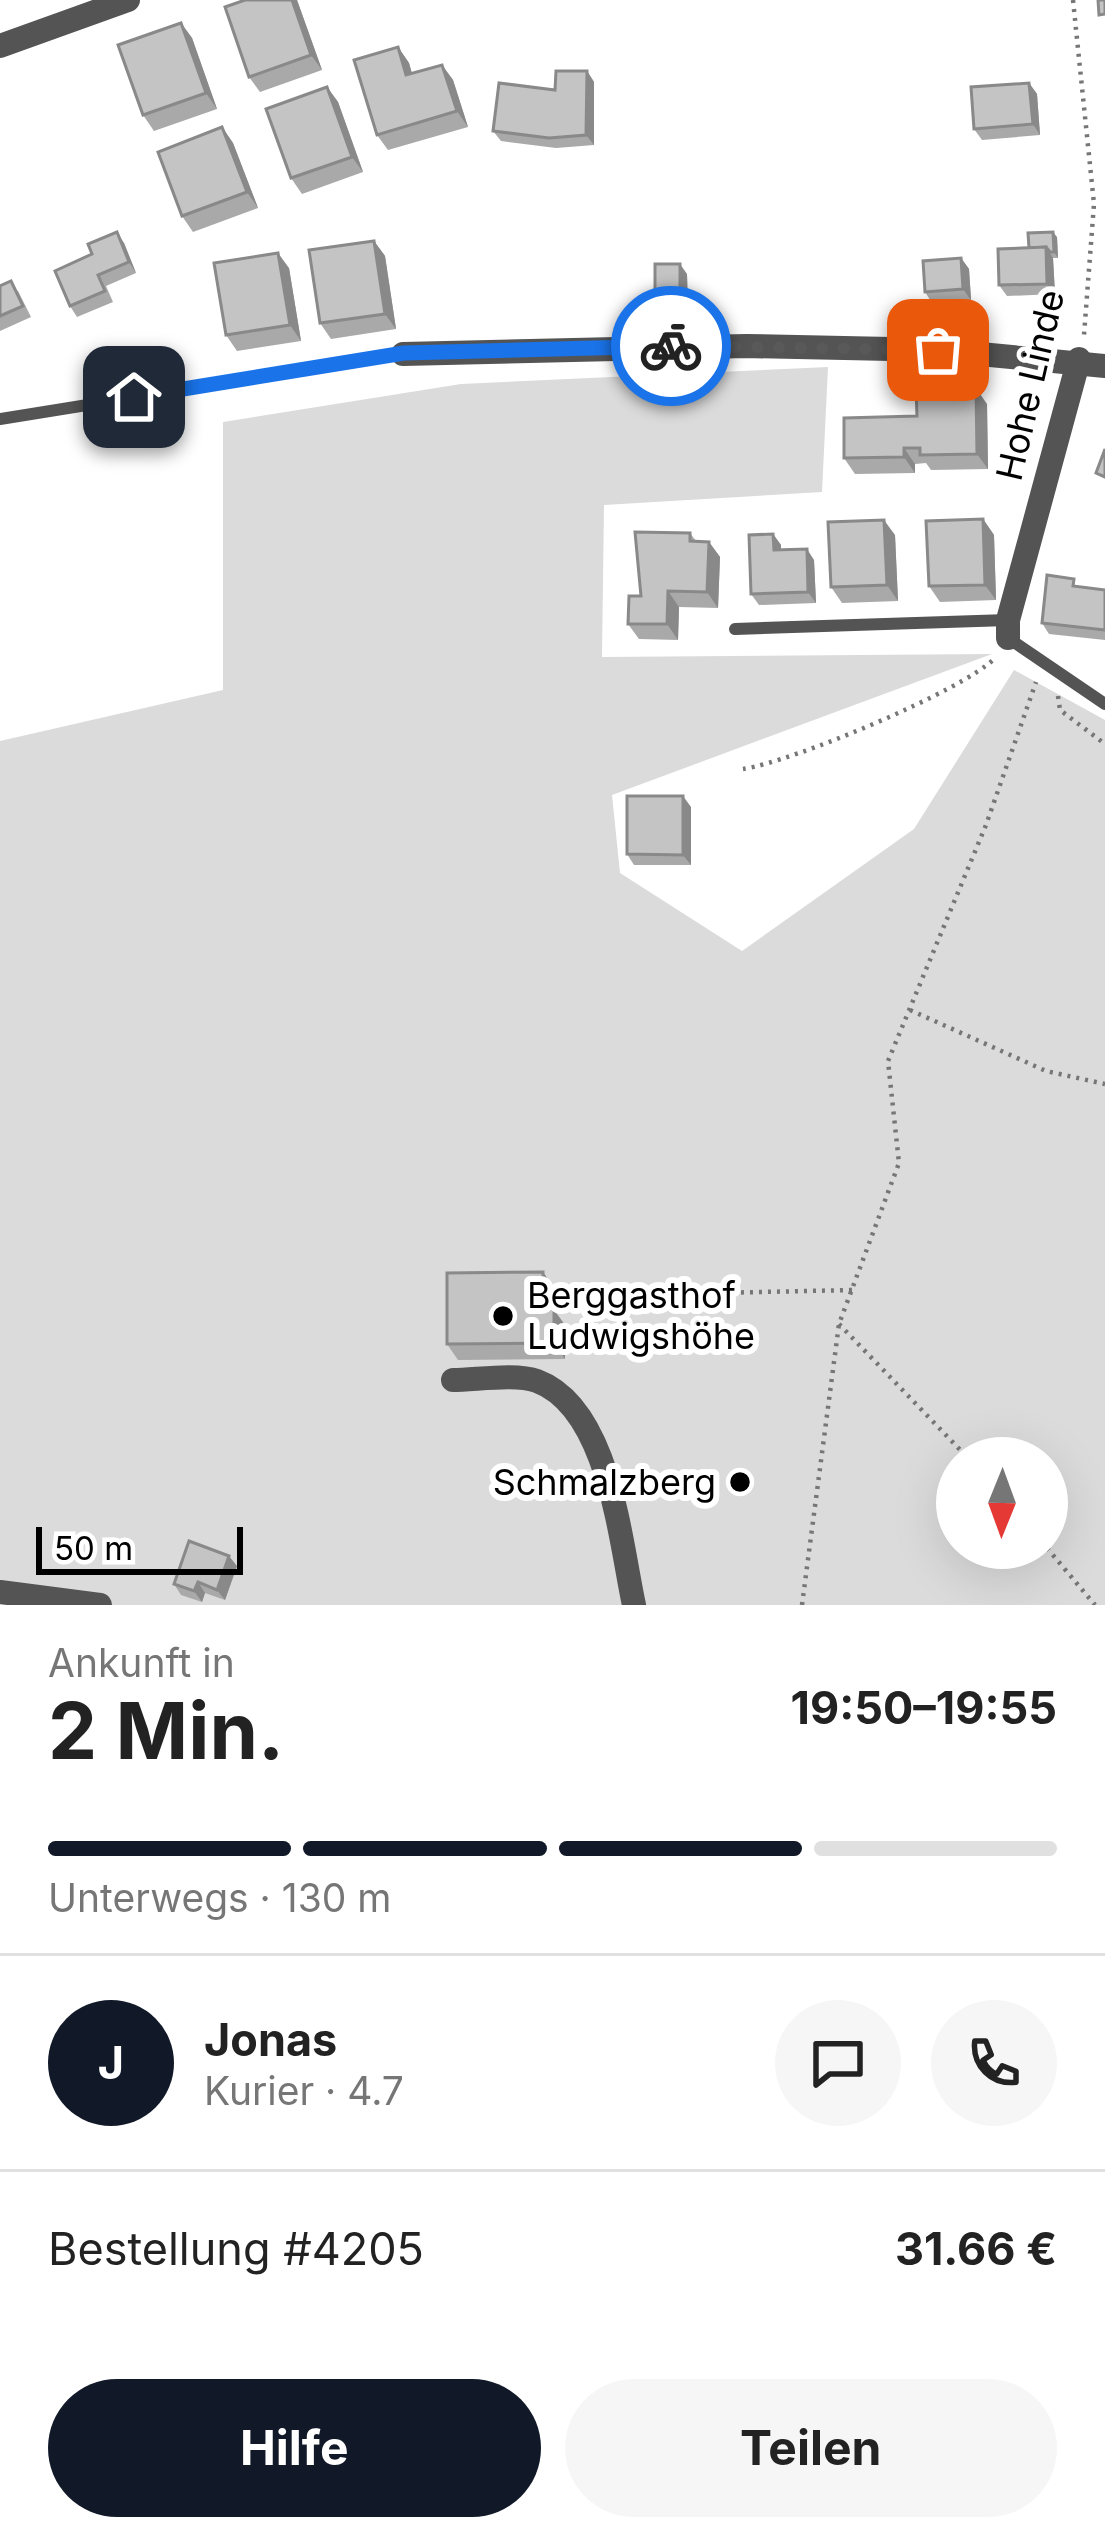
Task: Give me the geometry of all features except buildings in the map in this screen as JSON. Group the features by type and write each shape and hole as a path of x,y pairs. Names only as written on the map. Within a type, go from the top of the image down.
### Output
{"street":[{"path":"0,46 128,0"},
{"path":"404,353 746,346 1079,359 1105,365"},
{"name":"Hohe Linde","path":"1008,629 1079,359"},
{"path":"453,1380 536,1381 571,1407 599,1448 634,1605"},
{"path":"0,1592 100,1605"}],"lane":[{"path":"0,419 404,353"},
{"path":"735,628 1008,629 1105,704"}],"path":[{"name":"Hohe Linde","path":"1073,0 1094,204 1092,270 1079,359"},
{"path":"743,769 784,758 956,682 986,666 1008,629"},
{"path":"1048,663 1060,710 1105,744"},
{"path":"802,1605 838,1324 899,1163 888,1061 1048,663"},
{"path":"910,1010 1046,1071 1105,1084"},
{"path":"669,1294 851,1290"},
{"path":"838,1324 948,1437"},
{"path":"1064,1569 1095,1605"}],"shaded area":[{"path":"828,367 822,492 604,505 602,657 992,654 612,795 620,873 742,951 914,829 1014,670 1105,720 1105,1605 0,1605 0,741 223,690 223,422 461,384"}],"way so far":[{"path":"671,346 938,350"}],"place":[{"name":"Berggasthof Ludwigshöhe","path":"503,1316"},
{"name":"Schmalzberg","path":"740,1482"}],"route":[{"path":"134,397 404,353 671,346"}]}
